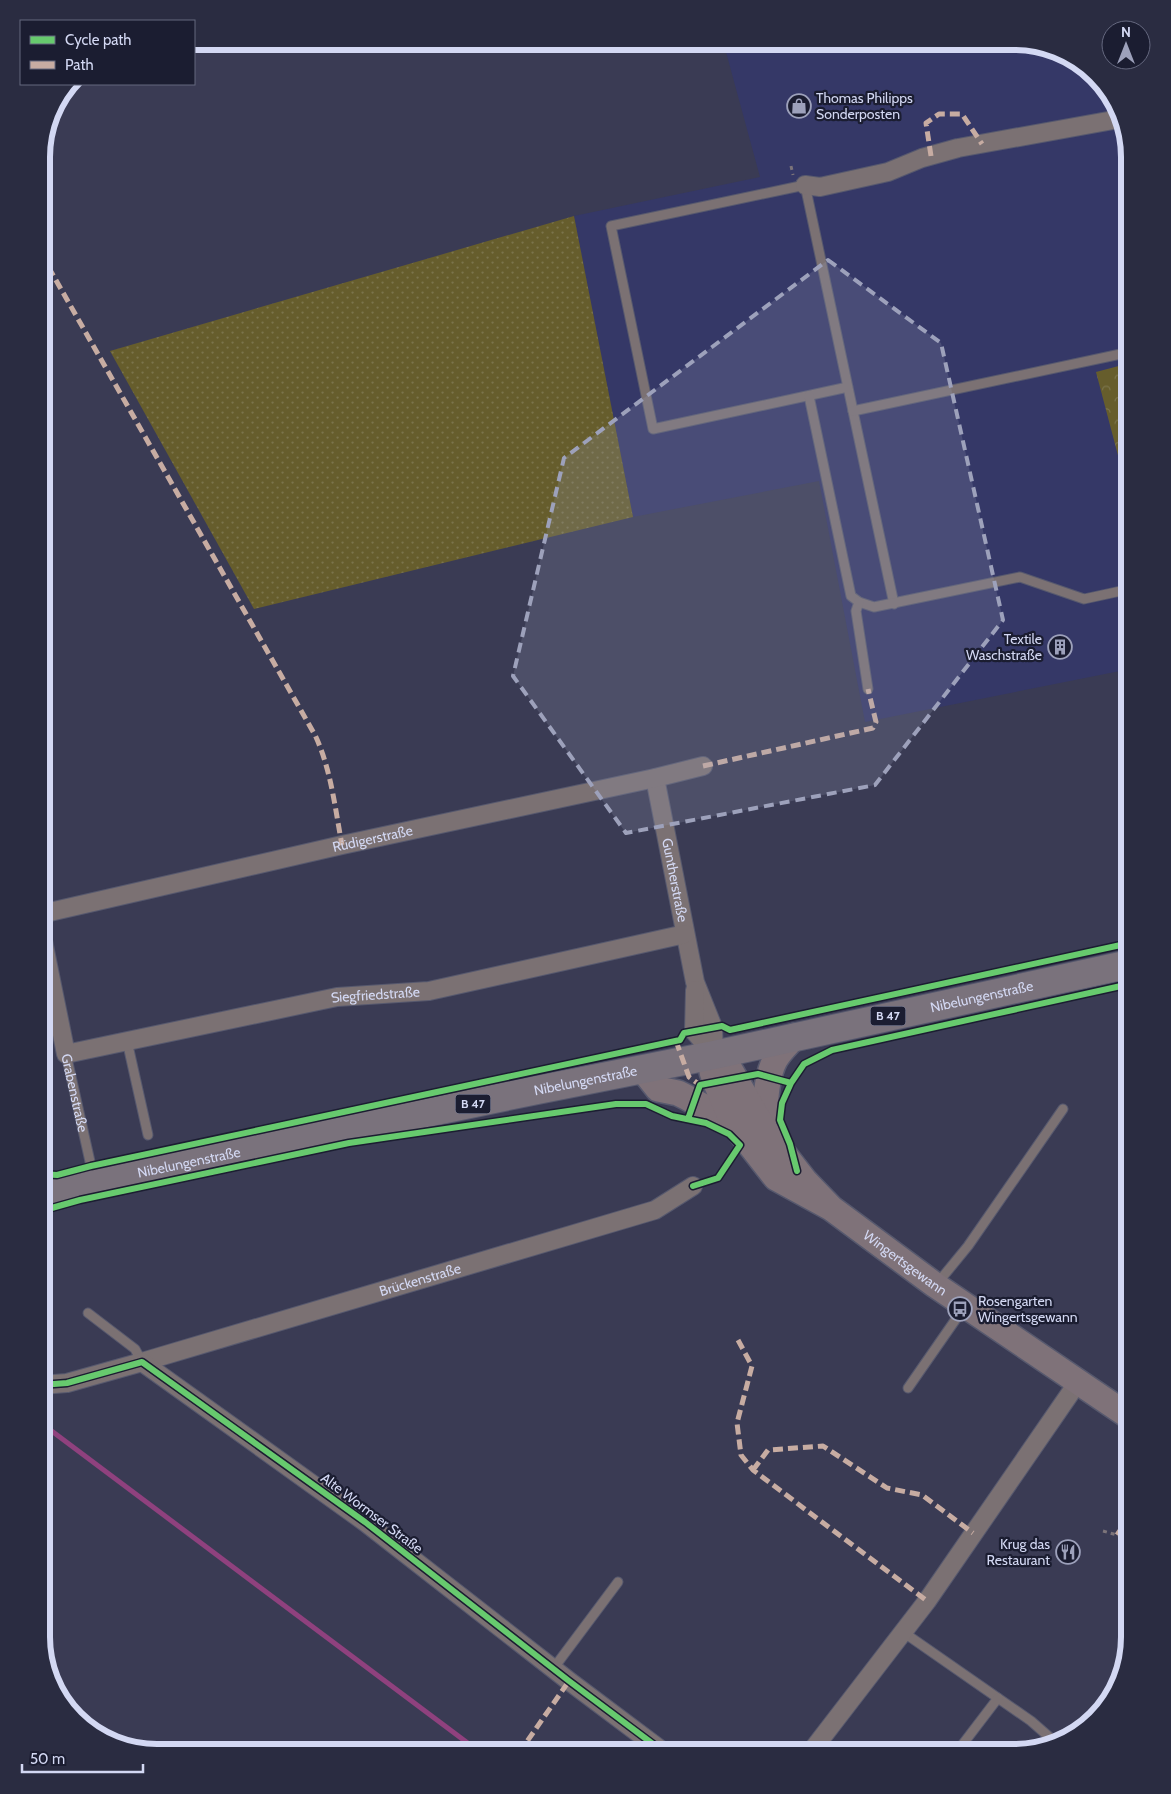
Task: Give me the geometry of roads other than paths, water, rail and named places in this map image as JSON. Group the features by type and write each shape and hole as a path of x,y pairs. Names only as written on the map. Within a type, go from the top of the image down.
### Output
{"main road":[{"name":"Nibelungenstraße","path":"50,1191 643,1070 1121,966"},
{"path":"763,1127 769,1077 774,1060 796,1036"},
{"name":"Wingertsgewann","path":"831,1208 805,1182 763,1127 728,1066 714,1055 712,1064 714,1078 733,1123 776,1178 831,1208 936,1285 1121,1411"},
{"path":"643,1070 658,1089 686,1096 733,1123"}],"street":[{"path":"804,185 820,187 888,172 922,158 958,148 1114,120"},
{"name":"Rüdigerstraße","path":"50,912 342,845 703,766"},
{"name":"Guntherstraße","path":"655,778 695,982 713,1027 714,1055"},
{"name":"Siegfriedstraße","path":"66,1054 337,997 429,991 685,934"},
{"name":"Grabenstraße","path":"50,975 66,1054"},
{"name":"Brückenstraße","path":"142,1362 655,1210 693,1186"},
{"path":"50,1384 68,1383 142,1362"},
{"name":"Alte Wormser Straße","path":"142,1362 365,1522 553,1669 653,1744"},
{"path":"817,1744 927,1601 1078,1382"}],"lane":[{"path":"848,387 653,429 611,226 804,185 848,387 894,604"},
{"path":"853,411 1121,354"},
{"path":"809,396 851,596 859,602 874,607 894,604 1020,577 1084,599 1121,591"},
{"path":"859,602 856,612 868,689"},
{"path":"127,1041 148,1135"},
{"name":"Grabenstraße","path":"66,1054 91,1166"},
{"path":"936,1285 968,1246 1063,1109"},
{"path":"908,1388 965,1305"},
{"path":"88,1313 134,1349 142,1362"},
{"path":"553,1669 618,1582"},
{"path":"903,1632 1031,1721 1050,1738"},
{"path":"962,1744 998,1698"}],"waterway":[{"path":"50,1430 469,1744"}],"place":[{"name":"Thomas Philipps Sonderposten","path":"799,106"},
{"name":"Textile Waschstraße","path":"1060,647"},
{"name":"Rosengarten Wingertsgewann","path":"960,1309"},
{"name":"Krug das Restaurant","path":"1068,1552"}]}
